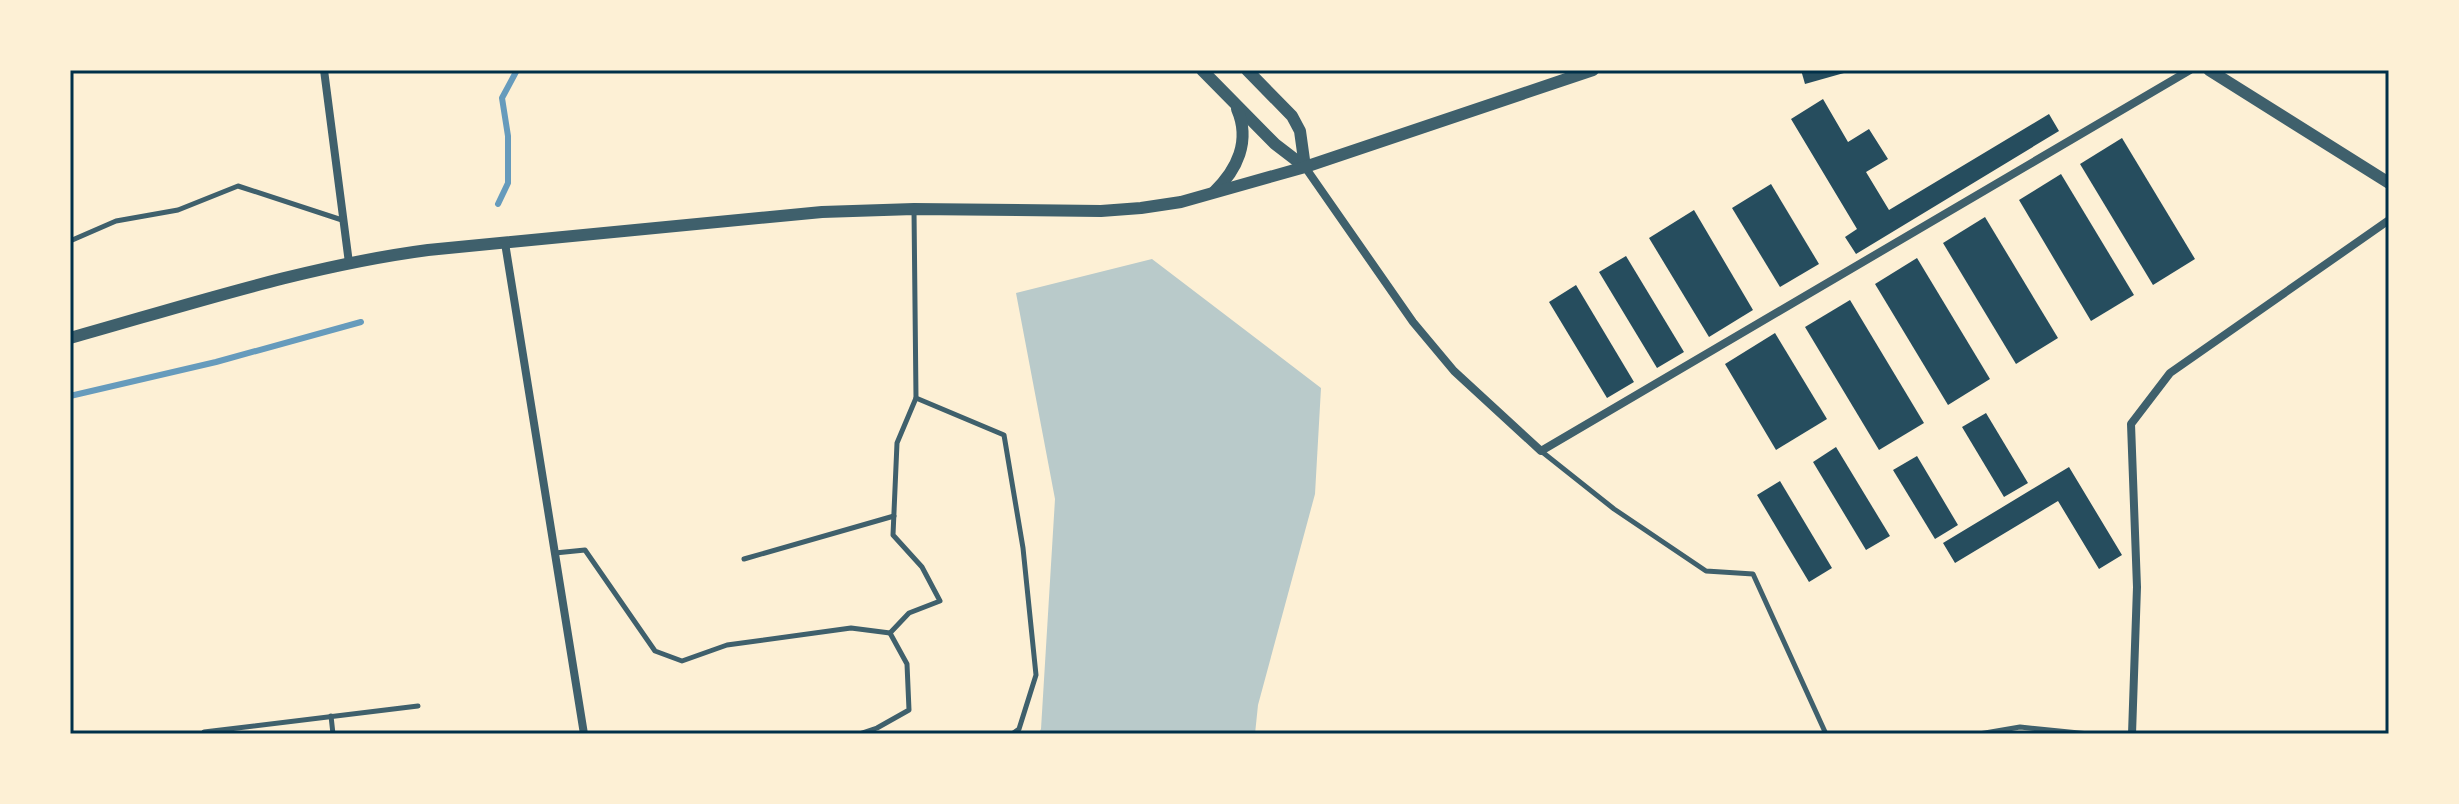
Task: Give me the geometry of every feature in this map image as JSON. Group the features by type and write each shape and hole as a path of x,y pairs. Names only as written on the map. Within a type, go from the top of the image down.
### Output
{"street":[{"path":"324,70 349,263"},
{"path":"1202,70 1275,144 1305,167 1423,334 1454,371 1541,451 2190,70"},
{"path":"1247,70 1292,116 1300,131 1305,167"},
{"path":"70,338 349,263 399,254 822,212 914,209 1101,211 1141,208 1212,194 1305,167 1593,70"},
{"path":"2209,70 2389,183"},
{"path":"1212,194 1228,179 1242,150 1240,118 1234,103"},
{"path":"2132,734 2137,587 2131,424 2170,373 2389,220"},
{"path":"505,243 584,734"}],"lane":[{"path":"70,241 116,221 178,210 238,186 343,220"},
{"path":"890,633 909,613 940,601 922,567 893,535 897,443 916,398 914,209"},
{"path":"916,398 1004,435 1023,548 1036,675 1019,729 1012,734"},
{"path":"1541,451 1614,509 1706,571 1753,574 1826,734"},
{"path":"744,559 894,516"},
{"path":"555,553 585,550 655,651 682,661 727,645 851,628 890,633"},
{"path":"859,734 909,710 907,664 890,633"},
{"path":"204,732 418,706"},
{"path":"331,716 333,734"},
{"path":"1979,734 2020,727 2089,734"}],"shaded area":[{"path":"1152,259 1321,388 1315,494 1258,705 1255,734 1038,734 1041,729 1055,499 1016,293"}],"building":[{"path":"1801,70 1851,70 1851,71 1805,84"},
{"path":"1823,99 1848,142 1869,129 1888,159 1866,172 1889,210 2049,114 2059,131 1856,254 1845,237 1857,229 1791,119"},
{"path":"2122,138 2195,259 2153,285 2080,164"},
{"path":"2061,174 2134,295 2091,321 2019,200"},
{"path":"1771,184 1819,264 1780,287 1732,208"},
{"path":"1694,210 1753,310 1709,337 1649,238"},
{"path":"1985,217 2058,338 2016,364 1943,243"},
{"path":"1626,256 1684,352 1657,368 1599,272"},
{"path":"1917,258 1990,379 1948,405 1875,284"},
{"path":"1576,285 1634,382 1607,398 1549,302"},
{"path":"1850,300 1924,423 1879,450 1805,327"},
{"path":"1775,333 1827,419 1776,450 1725,364"},
{"path":"1986,413 2028,483 2004,497 1962,427"},
{"path":"1836,447 1890,536 1866,550 1813,462"},
{"path":"1917,456 1958,525 1935,539 1893,470"},
{"path":"2069,467 2122,555 2099,569 2058,501 1955,563 1943,543"},
{"path":"1780,481 1832,568 1809,582 1757,495"}],"waterway":[{"path":"498,204 508,183 508,136 502,98 517,70"},
{"path":"70,396 216,362 361,322"}]}
